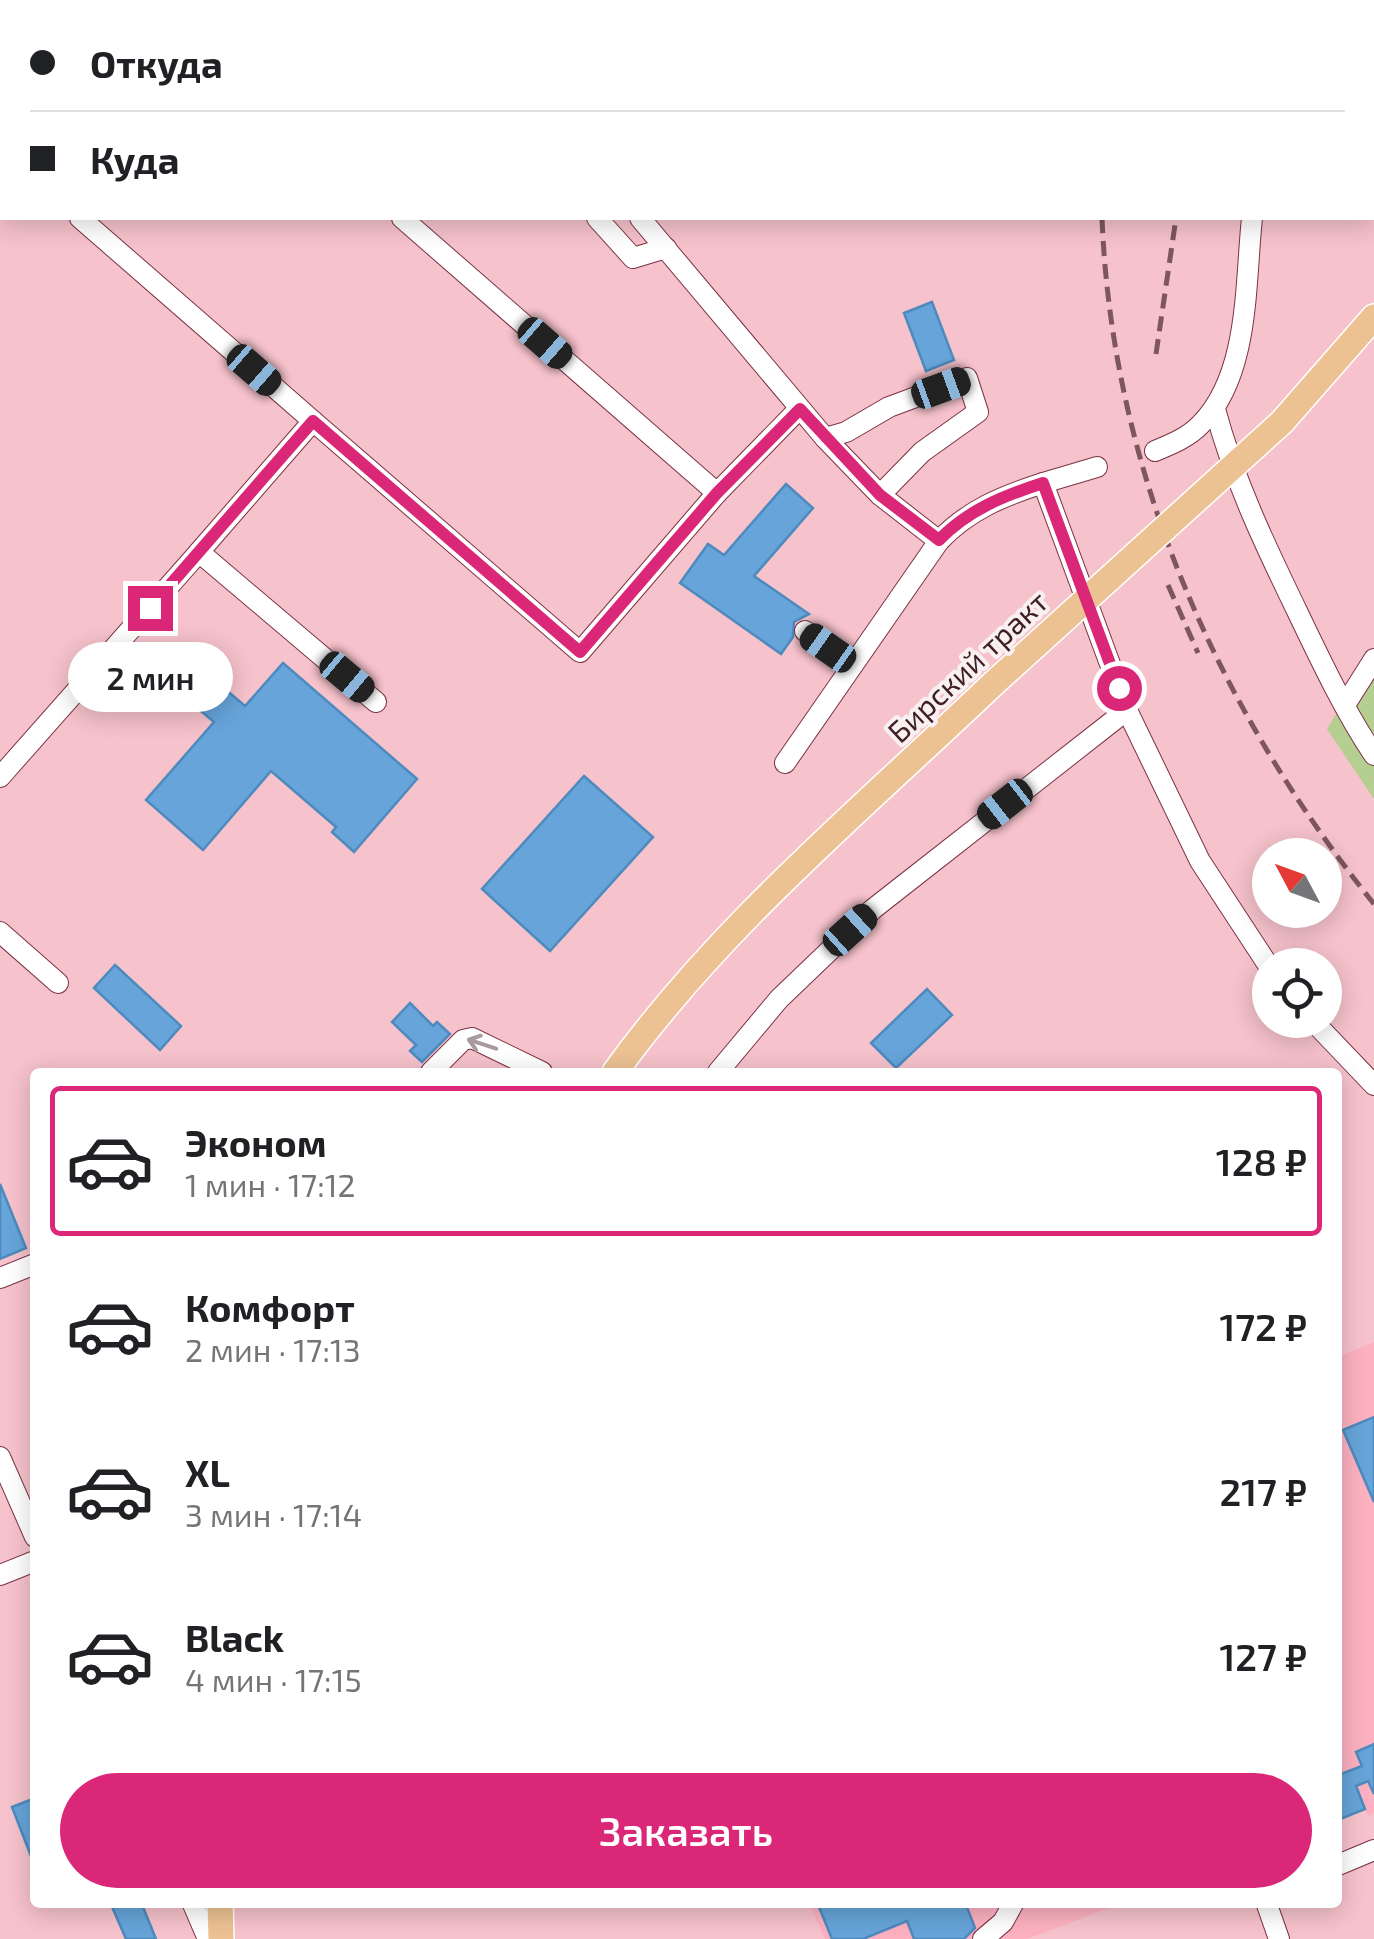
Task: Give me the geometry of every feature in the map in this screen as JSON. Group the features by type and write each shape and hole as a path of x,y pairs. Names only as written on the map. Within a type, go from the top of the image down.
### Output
{"main road":[{"name":"Бирский тракт","path":"618,1068 649,1025 734,930 994,684 1282,422 1374,317"},
{"path":"220,1908 221,1939"}],"street":[{"path":"82,220 580,652 717,493 800,409"},
{"path":"404,220 717,493"},
{"path":"598,220 633,258 666,248"},
{"path":"642,220 825,438 880,495 939,540"},
{"path":"1155,451 1180,440 1214,409 1227,385 1236,349 1252,220"},
{"path":"825,438 846,432 889,407 967,378 978,412 922,452 880,495"},
{"path":"1214,409 1258,529 1344,705 1374,755"},
{"path":"0,777 313,421"},
{"path":"785,763 939,540 957,522 981,507 1098,467"},
{"path":"1043,483 1127,710 1200,861 1257,948"},
{"path":"200,552 376,702"},
{"path":"805,631 852,664"},
{"path":"1344,705 1374,659"},
{"path":"1344,705 1374,688"},
{"path":"721,1068 780,999 872,909 1127,710"},
{"path":"0,932 58,983"},
{"path":"435,1068 463,1040 472,1038 534,1068"},
{"path":"1329,1038 1374,1085"},
{"path":"0,1278 30,1266"},
{"path":"0,1457 9,1501 30,1531"},
{"path":"0,1576 30,1562"},
{"path":"1342,1863 1374,1850"},
{"path":"195,1908 208,1939"},
{"path":"983,1939 1003,1922 1011,1908"},
{"path":"1268,1908 1279,1939"}],"shaded area":[{"path":"1374,1342 1374,1813 1368,1816 1365,1810 1342,1819 1342,1355"},
{"path":"811,1908 1109,1908 1027,1939 825,1939"}],"green space":[{"path":"1374,652 1374,799 1327,729"}],"building":[{"path":"932,302 954,360 926,371 904,313"},
{"path":"786,484 813,508 754,576 809,614 794,622 793,637 781,654 680,583 708,544 724,555"},
{"path":"283,663 417,779 354,852 332,832 336,827 271,771 203,850 146,800 214,722 176,690 197,665 245,706"},
{"path":"584,776 653,837 550,951 482,889"},
{"path":"115,965 181,1026 160,1050 94,988"},
{"path":"927,989 952,1015 896,1068 871,1043"},
{"path":"410,1003 433,1026 437,1022 450,1034 422,1062 410,1051 416,1045 392,1022"},
{"path":"0,1184 26,1248 0,1259"},
{"path":"1374,1417 1374,1502 1343,1430"},
{"path":"1374,1744 1374,1794 1368,1781 1356,1786 1365,1809 1342,1818 1342,1774 1362,1766 1356,1752"},
{"path":"30,1800 30,1854 12,1807"},
{"path":"113,1908 143,1908 156,1939 126,1939"},
{"path":"819,1908 967,1908 975,1928 964,1939 914,1939 907,1921 863,1939 832,1939"}],"railway":[{"path":"1102,220 1110,312 1127,404 1151,495 1183,582 1222,668 1267,750 1318,829 1374,904"},
{"path":"1156,354 1176,220"},
{"path":"1168,585 1198,653"}],"route":[{"path":"150,608 313,421 580,652 717,493 800,409 880,495 939,540 957,522 981,507 1043,483 1119,688"}]}
